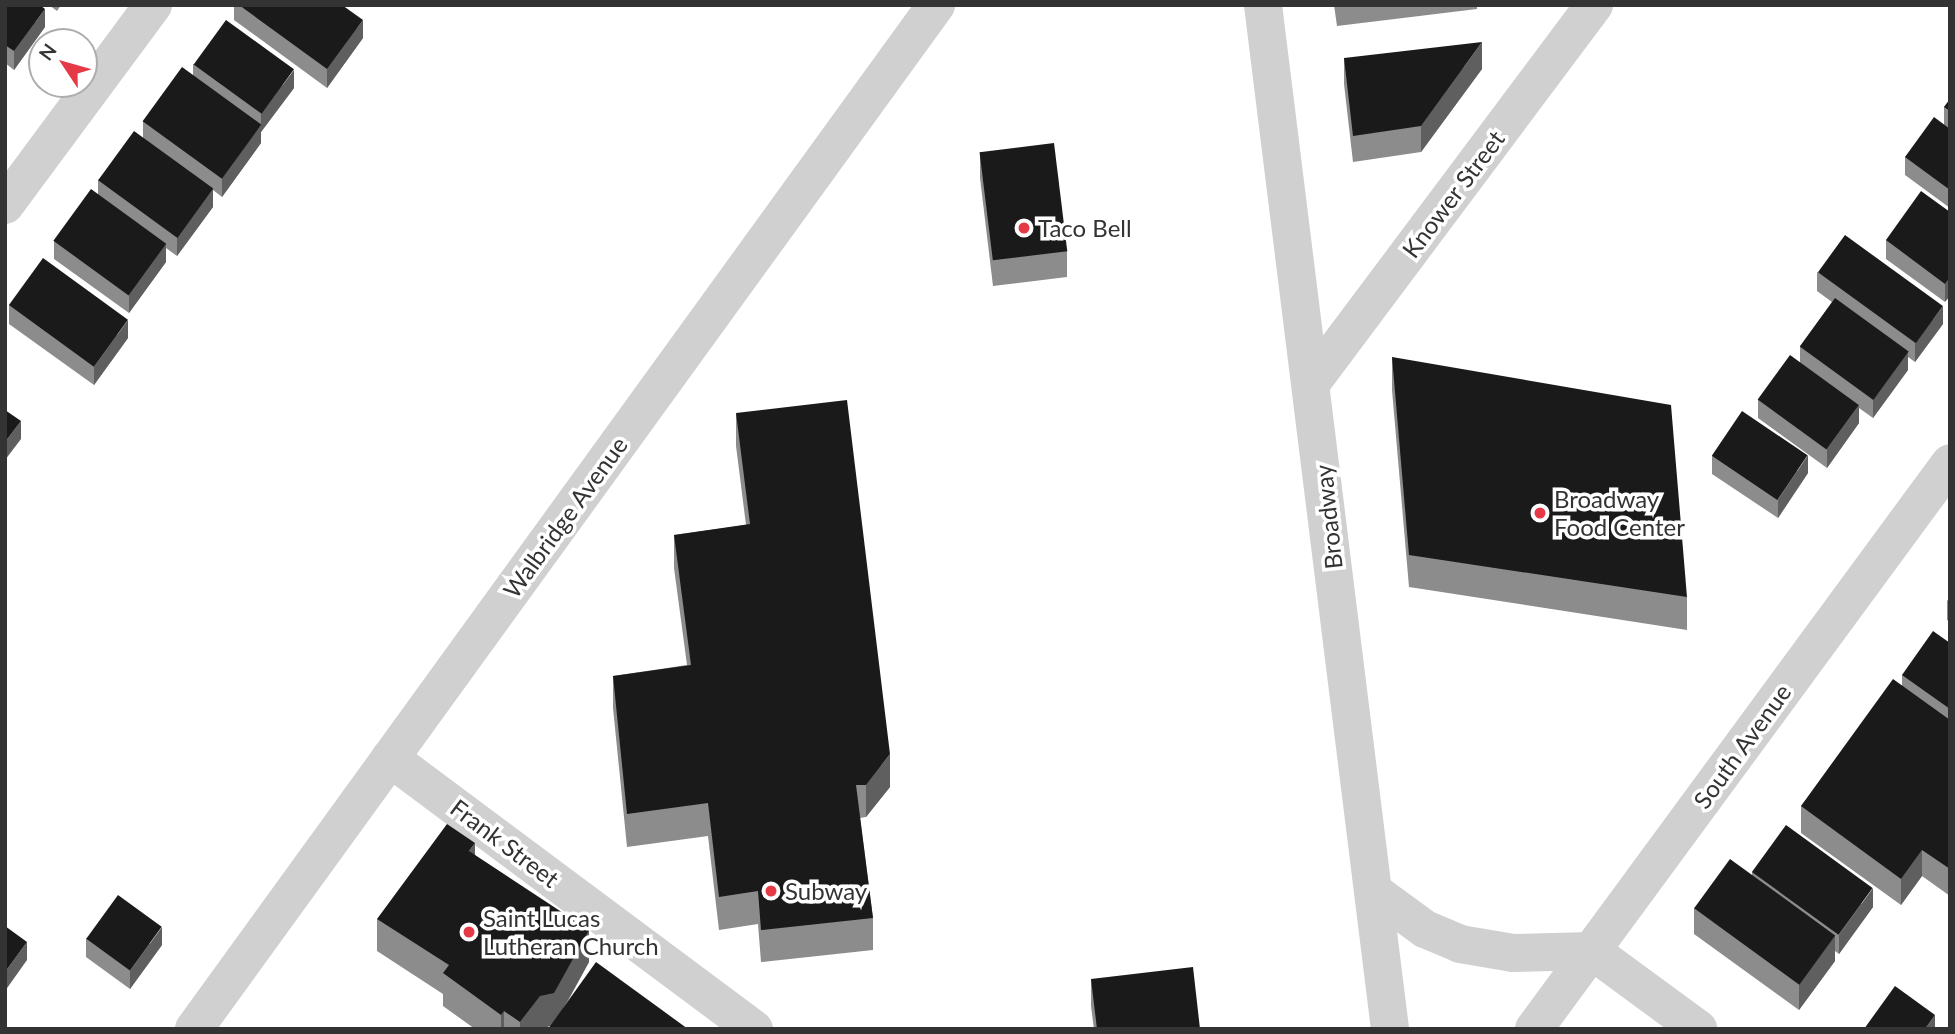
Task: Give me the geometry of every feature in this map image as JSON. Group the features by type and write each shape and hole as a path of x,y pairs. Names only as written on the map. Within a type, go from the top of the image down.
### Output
{"street":[{"path":"5,205 153,5"},
{"name":"Walbridge Avenue","path":"194,1029 936,5"},
{"name":"Broadway","path":"1263,5 1312,382 1390,1029"},
{"name":"Knower Street","path":"1312,382 1594,5"},
{"name":"South Avenue","path":"1534,1029 1950,463"},
{"name":"Frank Street","path":"390,758 754,1029"},
{"path":"1373,891 1425,929 1460,944 1513,953 1592,951 1698,1029"}],"building":[{"path":"5,5 40,5 45,9 31,28 28,28 14,51 5,45"},
{"path":"239,5 342,5 363,20 327,69"},
{"path":"226,20 294,69 262,114 194,64"},
{"path":"1482,42 1421,126 1353,136 1344,58"},
{"path":"182,67 261,125 222,179 143,121"},
{"path":"1950,99 1950,111 1944,107"},
{"path":"1934,117 1950,129 1950,190 1905,157"},
{"path":"134,131 213,189 177,238 98,180"},
{"name":"Taco Bell","path":"1054,143 1067,251 993,260 980,152"},
{"path":"91,189 166,244 129,295 53,241"},
{"path":"1921,191 1950,212 1950,278 1945,284 1886,240"},
{"path":"1845,235 1943,306 1916,343 1818,272"},
{"path":"43,258 128,320 94,367 9,305"},
{"path":"1835,298 1909,351 1873,400 1800,347"},
{"path":"1790,355 1859,405 1826,449 1758,399"},
{"name":"Broadway Food Center","path":"1392,357 1671,405 1687,597 1409,555"},
{"path":"847,400 890,754 866,785 856,785 873,918 761,930 758,891 719,897 708,803 627,814 613,676 691,665 674,535 750,524 736,413"},
{"path":"5,410 21,421 5,442"},
{"path":"1742,411 1807,455 1777,500 1712,456"},
{"path":"1933,631 1950,643 1950,709 1902,675"},
{"path":"1893,679 1950,720 1950,869 1922,850 1901,879 1801,806"},
{"name":"Saint Lucas Lutheran Church","path":"447,824 475,843 469,851 589,930 554,993 540,996 520,1022 504,1011 501,1015 443,973 449,965 377,919"},
{"path":"1786,825 1873,888 1838,935 1752,872"},
{"path":"1730,859 1835,935 1799,985 1694,908"},
{"path":"118,895 162,927 130,970 86,939"},
{"path":"5,926 27,942 5,972"},
{"path":"596,962 688,1029 548,1029"},
{"path":"1193,967 1200,1029 1097,1029 1091,979"},
{"path":"1895,986 1935,1015 1925,1029 1864,1029"}],"place":[{"name":"Taco Bell","path":"1024,228"},
{"name":"Broadway Food Center","path":"1540,513"},
{"name":"Subway","path":"771,891"},
{"name":"Saint Lucas Lutheran Church","path":"469,932"}]}
